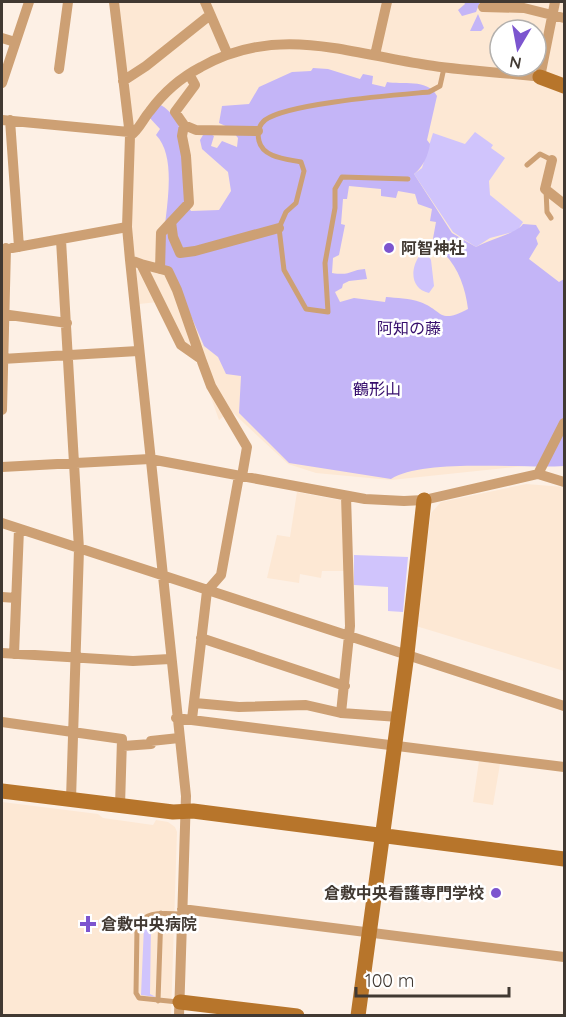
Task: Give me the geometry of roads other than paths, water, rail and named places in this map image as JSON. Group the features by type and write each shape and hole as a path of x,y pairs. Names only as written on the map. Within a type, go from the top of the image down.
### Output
{"street":[{"path":"2,83 29,2"},
{"path":"59,69 68,2"},
{"path":"114,2 129,134 127,227 135,262 138,351 185,811 179,1009 297,1016"},
{"path":"205,2 227,53"},
{"path":"375,55 387,2"},
{"path":"548,30 555,2"},
{"path":"483,7 524,8 564,18"},
{"path":"123,81 146,66 210,15"},
{"path":"2,38 15,42"},
{"path":"129,134 166,90 189,74 227,53 265,44 306,44 444,68 488,72"},
{"path":"160,269 160,233 189,203 186,156 182,136 183,125 176,112 195,86 189,74"},
{"path":"543,78 564,86"},
{"path":"19,247 7,174 6,120 129,134"},
{"path":"183,125 196,130 258,131"},
{"path":"552,160 545,189 564,204"},
{"path":"171,222 173,237 180,253 279,228"},
{"path":"2,410 4,248 127,227"},
{"path":"61,240 79,549 71,799"},
{"path":"135,262 168,271 177,290 211,387 247,447 221,575 207,591 192,719"},
{"path":"135,262 182,345 201,359"},
{"path":"3,314 67,323"},
{"path":"2,359 138,351"},
{"path":"538,474 564,423"},
{"path":"2,467 75,461 150,459 346,495 394,501 424,500 538,474 564,482"},
{"path":"341,713 350,636 346,495"},
{"path":"358,1016 399,717 424,500"},
{"path":"2,523 564,706"},
{"path":"14,654 19,529"},
{"path":"2,597 16,598"},
{"path":"201,639 345,686"},
{"path":"2,653 76,658 170,659"},
{"path":"195,703 239,707 306,705 341,713 399,717"},
{"path":"176,718 564,767"},
{"path":"2,722 122,739 120,806"},
{"path":"123,746 151,744 151,741 179,738"},
{"path":"2,791 120,806 185,811 564,859"},
{"path":"182,912 370,932 564,957"}],"lane":[{"path":"408,179 342,177 335,189 335,208 325,263 328,312 306,309 294,292 284,270 279,228 286,212 296,203 304,171 301,162 266,152 259,142 258,131 264,121 279,113 314,106 429,92 440,86 444,68"},
{"path":"526,165 540,154 552,160"},
{"path":"545,189 547,212 551,218"},
{"path":"179,1009 158,1001 139,998 136,993 137,928 142,919 161,913 182,912"},
{"path":"158,1001 161,913"}],"place":[{"name":"阿智神社","path":"389,248"},
{"name":"倉敷中央看護専門学校","path":"496,893"},
{"name":"倉敷中央病院","path":"88,924"}],"park label":[{"name":"阿知の藤","path":"409,328"},
{"name":"鶴形山","path":"377,389"}]}
